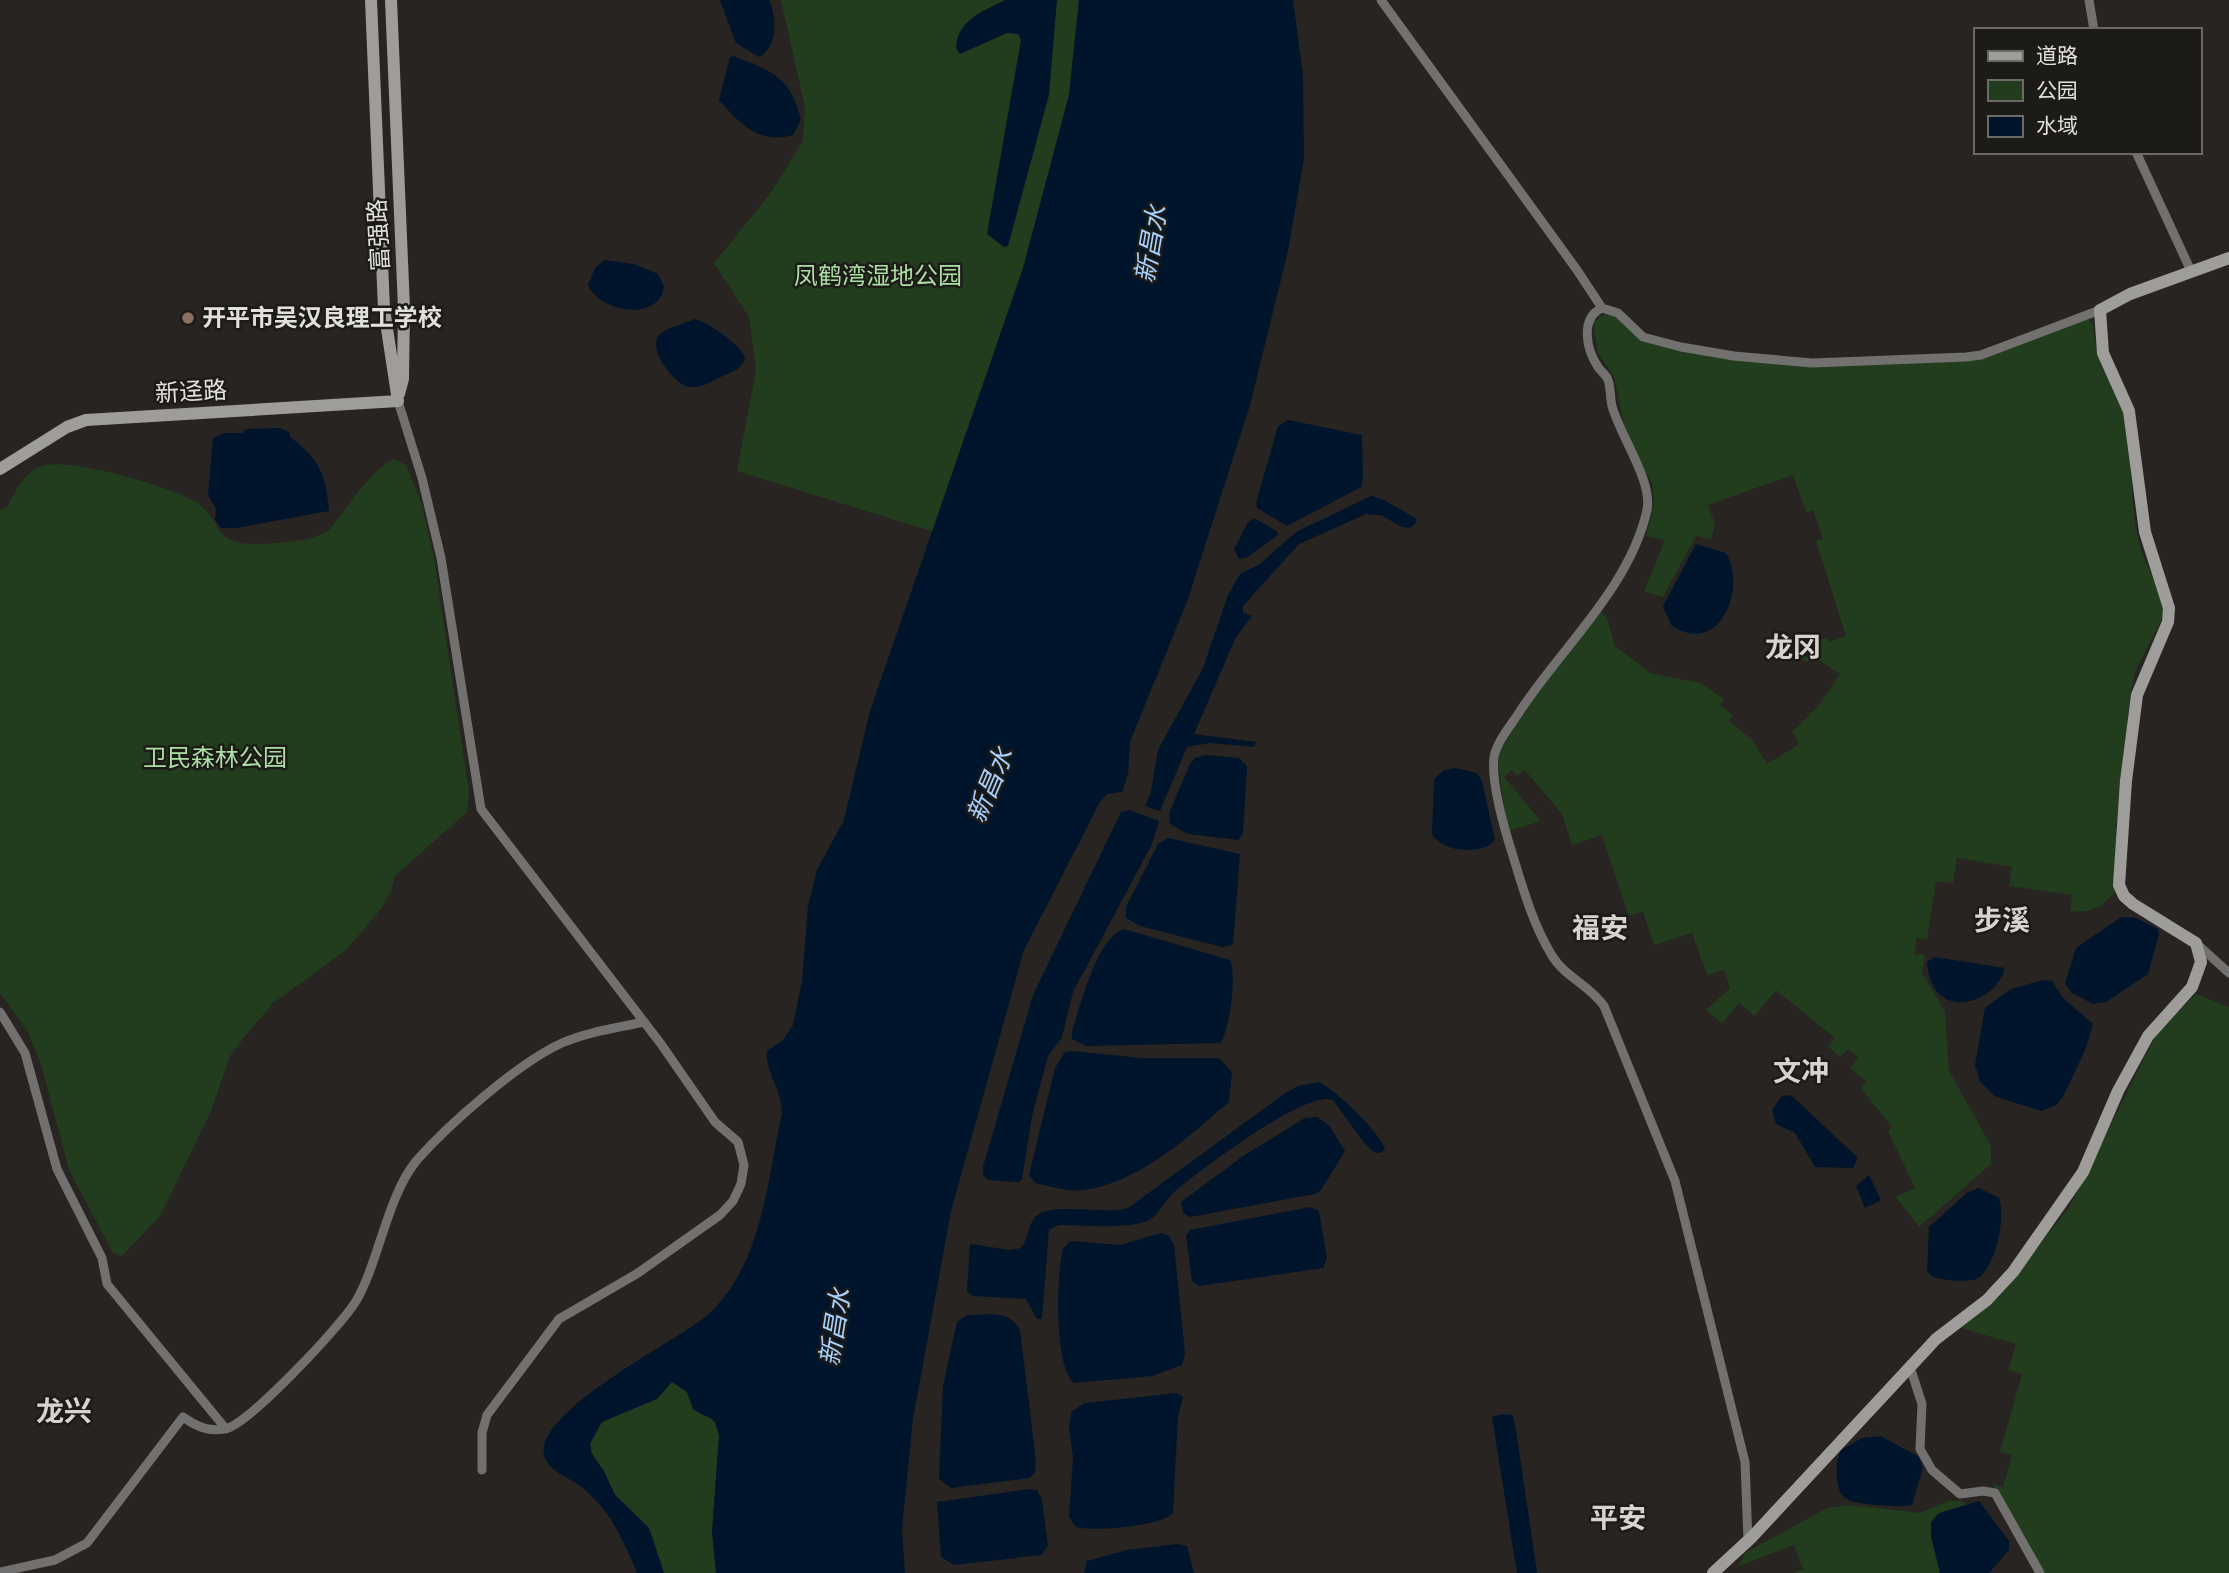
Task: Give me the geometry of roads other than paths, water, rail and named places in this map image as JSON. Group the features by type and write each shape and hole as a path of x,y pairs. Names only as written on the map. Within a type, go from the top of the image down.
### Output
{"street":[{"name":"富强路","path":"371,0 384,309 398,401"},
{"name":"富强路","path":"391,0 404,308 403,379 398,401"},
{"path":"1381,0 1602,307 1618,313 1643,337 1706,352 1812,363 1973,356 2100,310 2130,294 2229,258"},
{"path":"2089,0 2094,28"},
{"path":"2137,154 2191,271"},
{"path":"1602,307 1592,313 1586,328 1597,365 1608,380 1611,404 1625,443 1645,479 1647,507 1634,545 1616,581 1534,691 1497,747 1494,760 1503,826 1539,931 1557,964 1594,993 1604,1006 1675,1181 1745,1462 1748,1541"},
{"path":"2100,310 2105,362 2129,411 2145,532 2169,608 2168,622 2137,695 2121,827 2119,885 2133,904 2196,943 2229,973"},
{"name":"新迳路","path":"0,469 67,427 86,420 398,401"},
{"path":"398,401 422,478 441,558 481,809 644,1022 715,1122 738,1142 744,1165 741,1184 733,1201 720,1215 638,1273 559,1320 486,1415 482,1433 482,1470"},
{"path":"1713,1573 1748,1541 1946,1330 1969,1315 2001,1286 2084,1172 2118,1091 2148,1036 2181,1002 2197,977 2201,962 2196,943"},
{"path":"0,1012 25,1053 57,1169 102,1258 107,1284 226,1429"},
{"path":"0,1572 55,1560 87,1543 183,1417 203,1429 226,1429 237,1424 287,1380 356,1302 396,1201 418,1160 511,1076 549,1050 590,1033 644,1022"},
{"path":"1910,1367 1922,1404 1921,1453 1932,1470 1954,1491 1962,1494 1983,1490 1995,1493 2040,1573"}],"water":[{"path":"720,0 769,0 774,32 770,47 765,53 759,57 736,43"},
{"path":"1005,0 1057,0 1049,95 1008,246 1004,247 987,234 1021,40 1018,34 1007,33 960,54 956,48 966,23"},
{"name":"新昌水","path":"1079,0 1293,0 1303,75 1304,158 1288,251 1250,405 1188,599 1130,742 1128,775 1122,792 1107,794 1100,802 1024,950 951,1211 913,1419 902,1529 905,1573 716,1573 712,1532 719,1436 713,1420 693,1409 687,1392 672,1382 657,1399 602,1422 590,1444 592,1454 604,1471 615,1495 649,1528 664,1573 637,1573 609,1517 594,1498 546,1461 544,1455 547,1437 561,1418 583,1399 705,1317 724,1297 739,1274 750,1249 766,1195 782,1113 768,1066 767,1051 783,1040 793,1025 802,981 808,906 817,870 844,820 870,711 1023,268 1069,95"},
{"path":"734,56 769,72 785,85 797,105 801,120 793,135 770,137 751,130 734,117 719,100 730,57"},
{"path":"604,260 634,264 658,274 664,286 660,298 652,305 629,310 604,302 588,285 595,268"},
{"path":"694,319 723,335 738,347 745,358 735,370 708,384 689,387 676,380 664,365 659,357 656,341 662,332"},
{"path":"1288,420 1362,435 1363,481 1361,487 1287,526 1257,508 1256,503 1278,426"},
{"path":"280,428 289,432 290,437 308,453 320,469 329,511 236,528 221,528 215,520 216,509 208,495 213,438 225,433 243,433 245,429"},
{"path":"1371,496 1382,499 1417,519 1416,523 1410,528 1402,527 1381,515 1366,514 1299,544 1243,606 1243,613 1252,616 1236,637 1194,734 1256,742 1254,747 1210,743 1187,747 1160,811 1145,806 1151,792 1158,750 1203,668 1228,595 1240,574 1260,564 1296,532"},
{"path":"1254,518 1278,532 1277,536 1246,558 1239,559 1234,549 1248,522"},
{"path":"1696,544 1726,553 1732,568 1733,585 1731,601 1715,626 1703,633 1688,633 1671,625 1663,606"},
{"path":"1207,755 1239,758 1247,766 1243,834 1238,840 1188,834 1170,824 1169,813 1190,764 1195,758"},
{"path":"1456,768 1477,773 1482,781 1495,840 1481,848 1453,848 1444,845 1432,834 1434,779 1444,770"},
{"path":"1129,810 1159,821 1152,844 1073,992 1062,1037 1048,1056 1032,1116 1022,1179 1019,1182 988,1180 983,1175 983,1167 1033,995 1121,812"},
{"path":"1168,838 1240,854 1233,945 1222,947 1140,926 1126,918 1126,907 1158,844"},
{"path":"2121,917 2136,918 2158,929 2148,974 2106,1002 2093,1004 2072,993 2065,984 2076,948"},
{"path":"1124,929 1230,960 1233,976 1231,1001 1227,1027 1220,1043 1087,1046 1072,1039 1080,1006 1098,958 1114,935"},
{"path":"1934,957 2005,968 1999,981 1989,992 1977,999 1951,1001 1939,994 1931,981 1927,962"},
{"path":"2043,980 2052,981 2062,997 2093,1024 2086,1048 2063,1097 2056,1105 2041,1111 1994,1096 1980,1081 1975,1065 1985,1008 2011,989"},
{"path":"1065,1052 1142,1058 1219,1058 1232,1072 1229,1102 1162,1156 1124,1178 1083,1190 1035,1183 1029,1175 1055,1068"},
{"path":"1319,1082 1357,1112 1376,1133 1385,1150 1380,1153 1373,1152 1333,1100 1319,1100 1300,1107 1252,1134 1174,1192 1149,1220 1118,1226 1059,1225 1049,1230 1042,1319 1037,1319 1026,1299 973,1296 967,1291 970,1244 1010,1250 1021,1248 1035,1217 1046,1211 1128,1208 1284,1094 1298,1086"},
{"path":"1791,1095 1858,1158 1853,1168 1815,1167 1795,1133 1776,1124 1772,1110 1782,1096"},
{"path":"1317,1117 1329,1125 1345,1151 1321,1190 1315,1194 1190,1217 1183,1213 1181,1202 1243,1156 1305,1118"},
{"path":"1869,1175 1881,1200 1865,1208 1856,1186"},
{"path":"1979,1188 1999,1198 2001,1207 1998,1240 1991,1262 1976,1279 1955,1281 1931,1276 1927,1271 1929,1227 1968,1192"},
{"path":"1310,1207 1319,1211 1327,1258 1323,1268 1199,1286 1192,1281 1186,1236 1190,1230"},
{"path":"1161,1233 1168,1235 1174,1245 1185,1353 1182,1365 1152,1376 1074,1383 1067,1373 1063,1359 1058,1319 1063,1249 1070,1241 1120,1245"},
{"path":"967,1315 1004,1316 1016,1323 1020,1330 1036,1461 1035,1472 1030,1478 951,1488 939,1479 943,1386 957,1322"},
{"path":"1177,1393 1183,1397 1178,1416 1173,1513 1166,1518 1127,1527 1076,1527 1069,1517 1073,1457 1069,1426 1072,1411 1085,1403"},
{"path":"1512,1415 1515,1423 1537,1573 1517,1573 1492,1417"},
{"path":"1881,1436 1919,1457 1923,1468 1912,1505 1867,1504 1850,1500 1841,1494 1837,1482 1837,1468 1841,1450 1862,1438"},
{"path":"1037,1490 1042,1500 1048,1546 1041,1555 954,1565 941,1557 937,1502"},
{"path":"1979,1501 2009,1541 2009,1550 1989,1573 1940,1573 1931,1537 1931,1522 1939,1513"},
{"path":"1177,1544 1187,1546 1194,1573 1084,1573 1087,1561 1127,1550"}],"place":[{"name":"开平市吴汉良理工学校","path":"188,318"}],"district":[{"name":"龙冈","path":"1793,647"},
{"name":"步溪","path":"2002,920"},
{"name":"福安","path":"1600,928"},
{"name":"文冲","path":"1801,1071"},
{"name":"龙兴","path":"64,1411"},
{"name":"平安","path":"1618,1518"}],"park label":[{"name":"凤鹤湾湿地公园","path":"878,276"},
{"name":"卫民森林公园","path":"215,758"}]}
